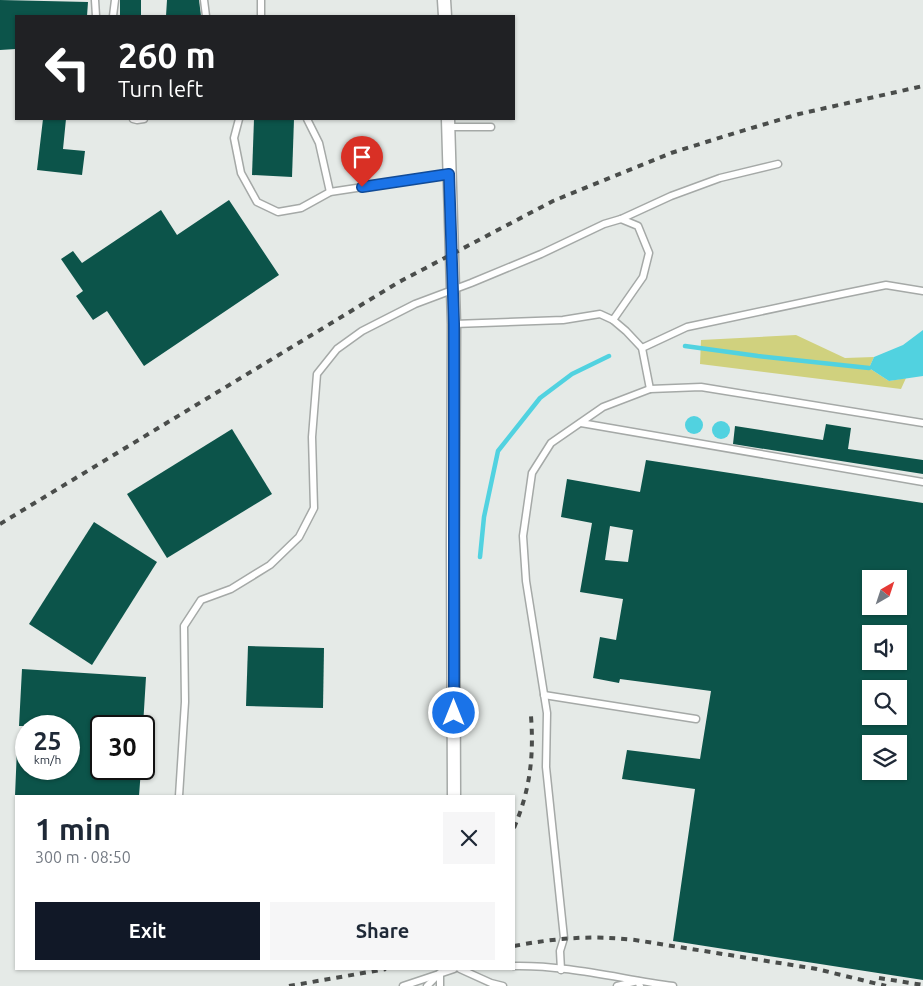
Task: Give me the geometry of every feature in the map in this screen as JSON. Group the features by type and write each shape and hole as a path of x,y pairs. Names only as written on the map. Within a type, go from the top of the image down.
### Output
{"street":[{"path":"444,0 445,15"},
{"path":"448,123 454,324 454,795"}],"lane":[{"path":"95,0 96,15"},
{"path":"113,15 115,0"},
{"path":"204,0 206,15"},
{"path":"261,0 262,15"},
{"path":"239,120 234,138 241,174 257,202 278,212 301,208 330,192 449,174"},
{"path":"308,120 320,143 330,192"},
{"path":"448,123 491,127"},
{"path":"179,795 185,702 184,626 202,600 231,589 270,565 299,537 314,508 312,437 317,374 337,349 362,331 415,304 541,254 604,224 621,220 671,196 712,181 778,164"},
{"path":"612,320 643,277 649,253 638,226 621,220"},
{"path":"642,348 687,327 886,285 923,291"},
{"path":"454,324 563,320 600,314 626,330 642,348 650,389"},
{"path":"561,970 560,951 564,938 546,768 547,713 526,581 522,536 532,473 551,443 603,407 650,389 701,387 923,423"},
{"path":"581,423 923,482"},
{"path":"544,695 696,720"},
{"path":"515,966 581,970 639,984"},
{"path":"403,986 450,970"},
{"path":"462,970 491,983 503,986"},
{"path":"427,986 440,973"},
{"path":"440,973 440,986"},
{"path":"617,986 639,984 673,986"}],"shaded area":[{"path":"796,335 845,358 874,357 869,368 889,381 906,378 901,389 700,364 701,340"}],"water":[{"path":"923,330 923,376 889,381 869,368 874,357 903,345"},
{"path":"690,416 698,416 703,421 701,432 690,434 685,429 685,421"},
{"path":"717,421 725,421 730,426 728,437 717,439 712,434 712,426"}],"building":[{"path":"0,0 88,2 87,15 15,15 15,49 0,50"},
{"path":"120,0 141,0 141,15 120,15"},
{"path":"167,0 199,0 201,15 166,15"},
{"path":"43,120 66,120 63,149 85,151 82,175 37,170"},
{"path":"254,120 294,120 292,177 252,175"},
{"path":"229,200 279,275 144,366 107,311 93,320 76,296 83,291 61,259 73,251 82,263 161,210 177,235"},
{"path":"826,424 851,428 848,449 923,460 923,474 733,444 735,426 823,440"},
{"path":"232,429 272,494 167,558 127,494"},
{"path":"646,460 923,503 923,980 673,941 695,789 622,779 627,750 700,759 711,691 620,679 619,683 593,678 600,637 616,640 623,599 580,592 592,523 561,517 567,479 640,492","holes":["610,526 633,530 628,562 605,560"]},
{"path":"94,522 157,562 92,665 29,624"},
{"path":"248,646 324,648 323,708 246,706"},
{"path":"22,669 146,677 144,715 90,715 90,780 140,780 139,795 15,795 16,780 80,780 80,715 20,715"}],"waterway":[{"path":"685,346 869,368"},
{"path":"480,557 484,517 498,451 540,398 572,374 609,356"}],"railway":[{"path":"0,524 399,282 553,201 671,153 735,133 799,114 923,86"},
{"path":"515,825 524,800 530,773 532,745 531,716"},
{"path":"515,946 574,938 635,940 817,969 886,986"},
{"path":"289,986 380,970"},
{"path":"879,978 923,985"}],"route":[{"path":"362,187 449,174 454,324 454,713"}]}
